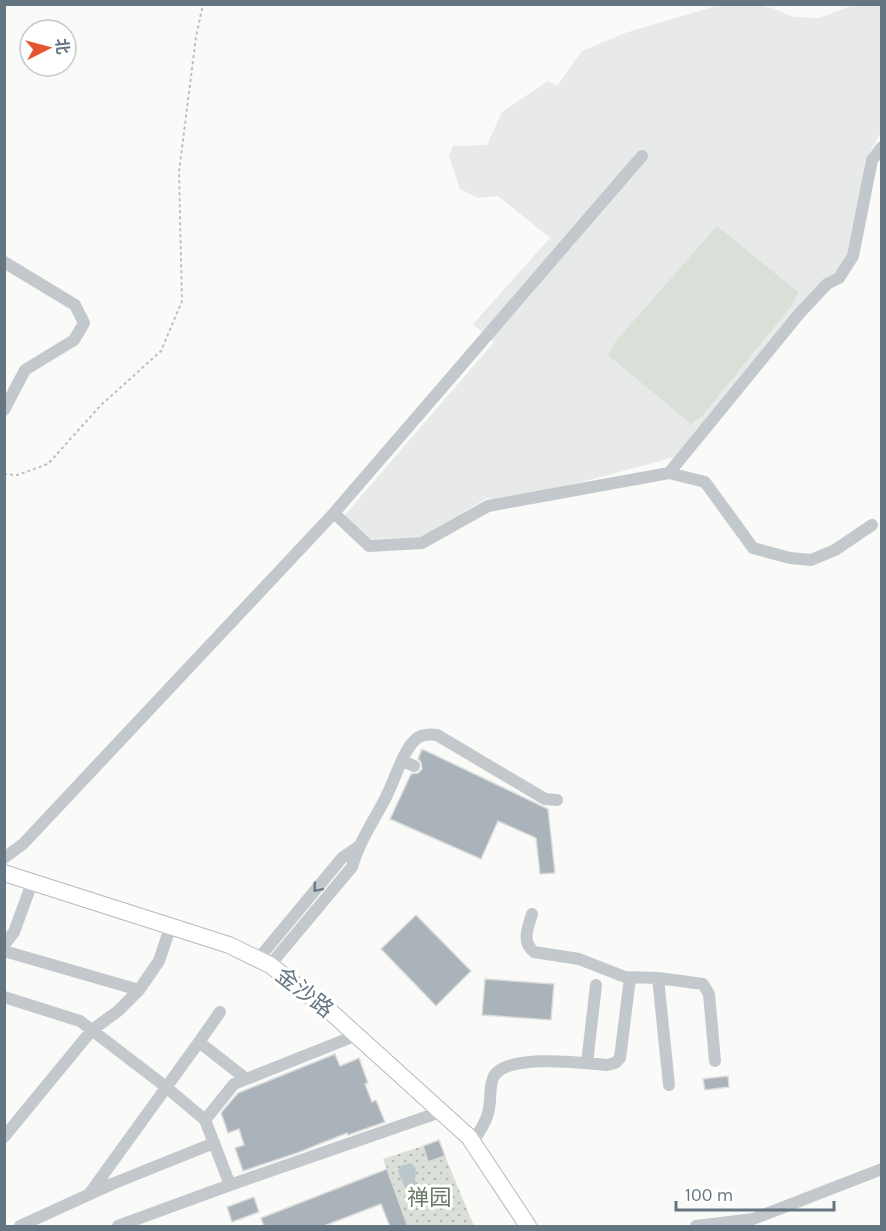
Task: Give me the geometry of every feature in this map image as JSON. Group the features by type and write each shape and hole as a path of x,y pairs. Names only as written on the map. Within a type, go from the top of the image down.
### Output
{"main road":[{"name":"金沙路","path":"4,873 171,925 229,945 265,962 308,992 443,1112 472,1142 528,1227"}],"street":[{"path":"669,473 799,314 827,284 839,278 853,256 872,160 882,147"},
{"path":"4,858 23,844 334,513 642,156"},
{"path":"4,262 75,305 84,322 74,340 25,370 4,410"},
{"path":"334,513 369,546 422,543 488,506 669,473 705,482 753,548 790,558 810,560 819,557 835,550 872,525"},
{"path":"265,962 342,858 358,847 408,763 409,748 418,738 431,734 437,735 545,799 557,800"},
{"path":"4,945 14,932 32,883"},
{"path":"532,914 526,943 534,952 579,959 630,978 700,982 709,994 715,1061"},
{"path":"4,1137 92,1030 118,1011 139,990 159,961 171,925"},
{"path":"4,951 139,990"},
{"path":"472,1142 488,1114 491,1086 498,1072 506,1067 544,1061 610,1065 619,1060 630,978"},
{"path":"658,978 669,1085"},
{"path":"586,1063 596,985"},
{"path":"4,997 80,1021 166,1087 205,1120 230,1185"},
{"path":"88,1195 220,1012"},
{"path":"205,1120 234,1084 357,1035"},
{"path":"199,1042 245,1078"},
{"path":"118,1227 230,1185 443,1112"},
{"path":"20,1227 112,1184 214,1143"},
{"path":"696,1227 753,1219 882,1169"}],"path":[{"path":"4,474 17,475 48,464 101,405 161,351 182,301 179,172 196,37 203,4"}],"shaded area":[{"path":"719,5 755,5 772,8 794,17 819,18 853,5 881,5 881,132 865,161 851,255 682,455 512,501 487,498 423,537 370,539 344,516 494,342 473,324 550,238 498,196 478,198 460,189 449,156 453,146 487,145 502,112 548,81 557,86 582,51 625,33"},
{"path":"411,1163 416,1168 415,1180 422,1188 422,1197 416,1199 405,1186 398,1171 401,1166"}],"green space":[{"path":"717,226 798,292 792,305 702,416 691,424 608,355 616,341"},
{"name":"禅园","path":"423,1146 429,1162 445,1156 474,1226 406,1226 383,1159"}],"building":[{"path":"422,749 548,809 555,873 540,874 536,838 498,821 481,859 390,819 411,774 418,773 422,769 418,759"},
{"path":"416,915 471,971 436,1006 381,949"},
{"path":"485,979 554,984 551,1020 482,1015"},
{"path":"335,1054 340,1066 359,1058 372,1102 376,1100 385,1122 348,1135 347,1133 243,1171 235,1148 244,1145 239,1129 228,1133 221,1113 238,1093"},
{"path":"728,1076 729,1087 705,1090 703,1079"},
{"path":"439,1140 445,1156 428,1162 423,1146"},
{"path":"387,1169 408,1227 390,1227 381,1204 321,1227 264,1227 261,1218"},
{"path":"254,1197 259,1212 232,1222 227,1207"}]}
